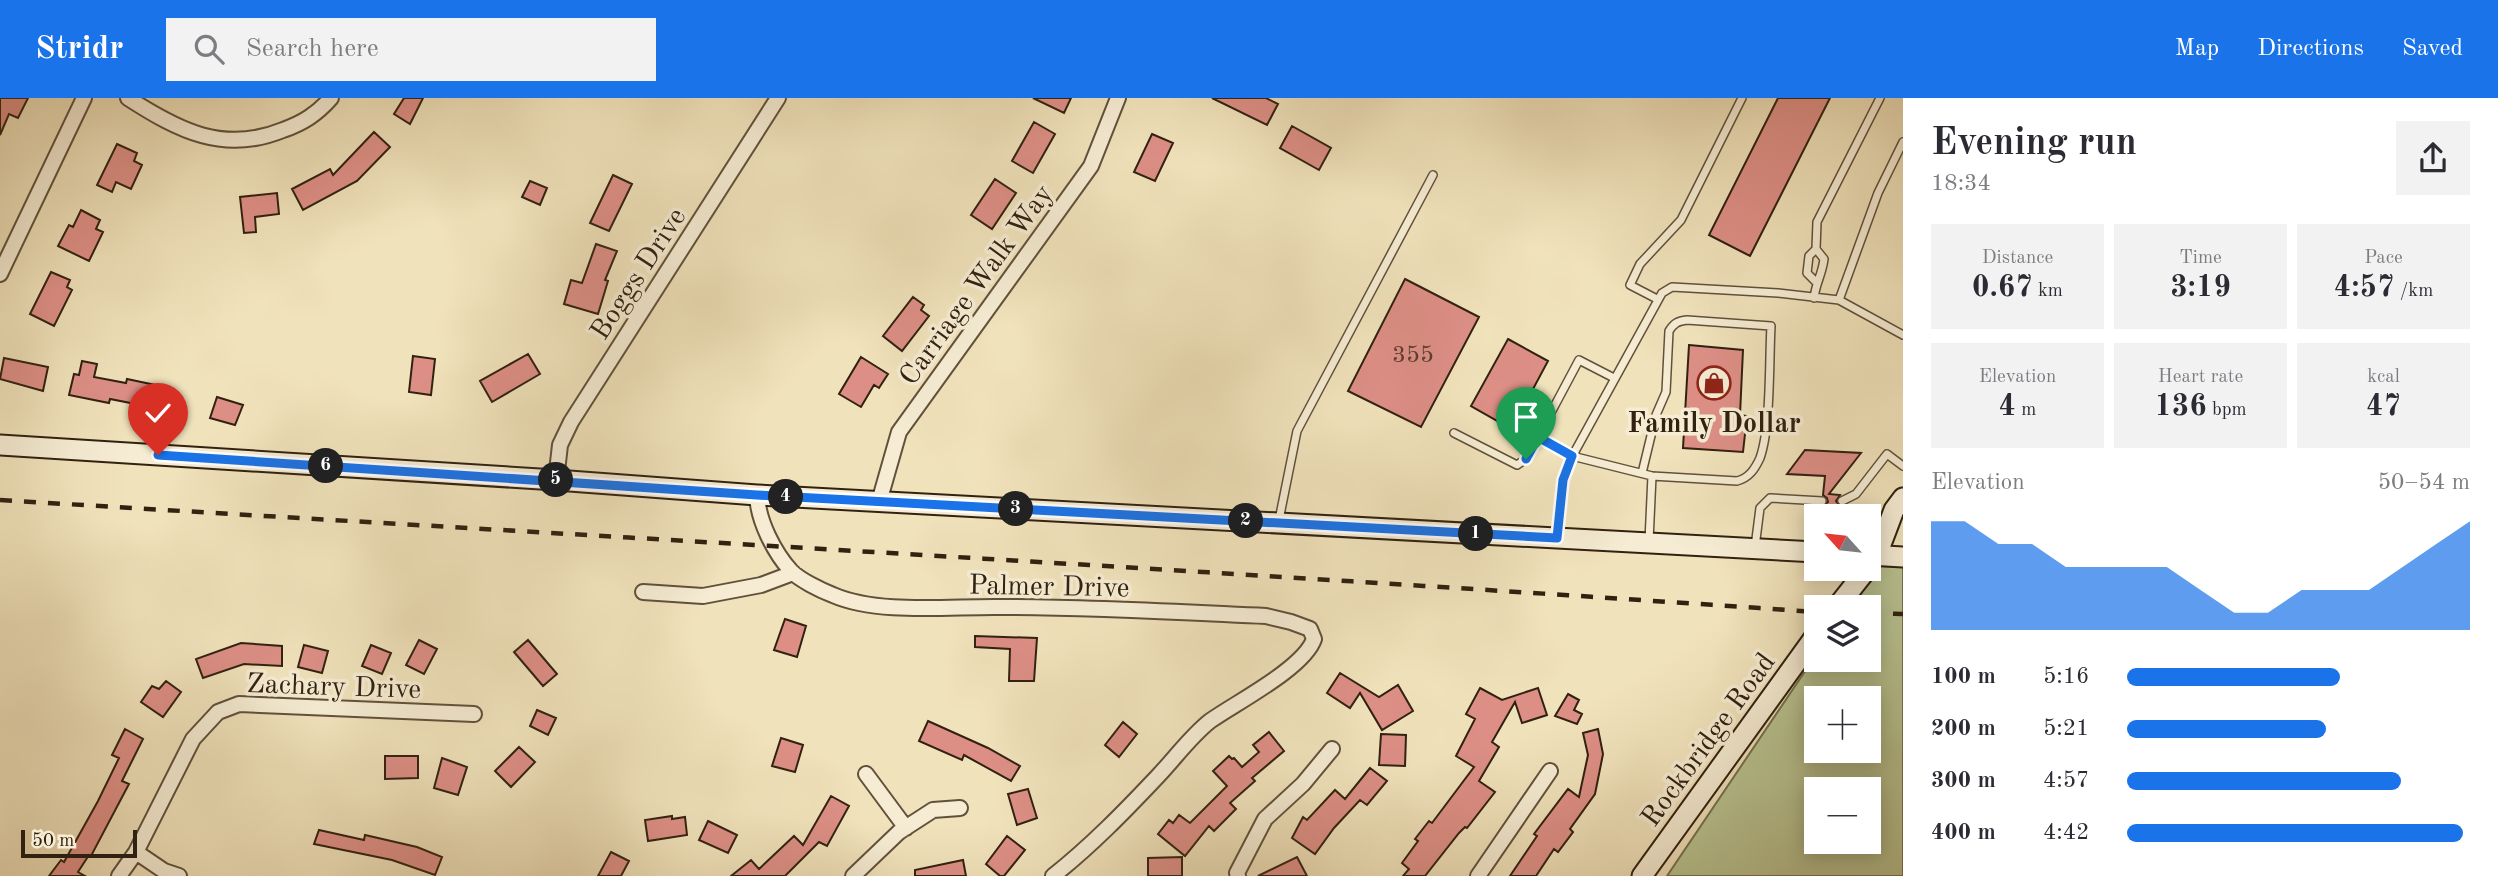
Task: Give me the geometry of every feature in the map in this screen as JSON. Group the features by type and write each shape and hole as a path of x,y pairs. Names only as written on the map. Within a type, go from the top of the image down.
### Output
{"main road":[{"path":"0,445 757,495 1804,550"},
{"path":"1881,539 1894,510 1903,498"},
{"path":"1881,552 1903,533"},
{"path":"1881,560 1903,557"},
{"name":"Rockbridge Road","path":"1642,876 1804,652"}],"street":[{"path":"0,274 84,98"},
{"path":"128,98 153,114 208,138 232,142 261,139 307,121 331,98"},
{"name":"Boggs Drive","path":"556,480 560,445 571,422 778,98"},
{"name":"Carriage Walk Way","path":"880,502 899,432 1091,166 1118,98"},
{"name":"Palmer Drive","path":"757,495 758,510 775,548 793,573 833,595 859,602 920,609 1073,608 1266,616 1310,629 1314,639 1311,648 1298,662 1207,724 1134,802 1053,876"},
{"path":"643,593 704,596 761,585 793,573"},
{"name":"Zachary Drive","path":"119,876 136,852 193,739 218,712 239,704 474,714"},
{"path":"1238,876 1237,873 1265,819 1303,784 1332,749"},
{"path":"1478,876 1550,771"},
{"path":"866,774 905,828"},
{"path":"853,876 905,828 933,810 960,808"},
{"path":"136,852 164,871 179,876"}],"lane":[{"path":"1657,299 1630,285 1640,264 1681,220 1742,98"},
{"path":"1816,282 1807,273 1809,256 1816,248 1817,222 1880,98"},
{"path":"1839,300 1878,193 1903,142"},
{"path":"1278,523 1297,431 1433,175"},
{"path":"1814,298 1816,282 1822,276 1825,259 1816,248"},
{"path":"1557,538 1563,480 1572,456 1657,299 1672,287 1839,300 1903,335"},
{"path":"1538,437 1572,456 1653,476 1737,481 1748,477 1762,452 1766,428 1772,326 1687,320 1672,326 1669,331 1666,392 1656,415 1642,473"},
{"path":"1454,432 1517,465 1526,459 1579,360 1614,378"},
{"path":"1842,501 1856,494 1887,454 1903,466"},
{"path":"1649,543 1653,476"},
{"path":"1755,548 1759,508 1770,498 1822,501"}],"green space":[{"path":"1881,566 1903,567 1903,876 1667,876 1805,672 1881,672 1881,595 1857,595 1867,581 1881,581"}],"building":[{"path":"0,98 28,98 18,118 9,114 0,135"},
{"path":"404,98 423,98 410,124 394,114"},
{"path":"1033,98 1071,98 1064,113"},
{"path":"1212,98 1266,98 1278,104 1267,125"},
{"path":"1778,98 1830,98 1750,256 1709,235"},
{"path":"1034,122 1055,134 1033,173 1012,161"},
{"path":"1292,126 1331,148 1319,170 1280,148"},
{"path":"374,132 390,147 357,181 303,210 292,189 330,169 333,175"},
{"path":"1152,134 1173,143 1155,181 1134,172"},
{"path":"117,144 137,153 134,161 142,165 131,189 116,182 112,192 97,185"},
{"path":"613,175 632,184 609,231 590,223"},
{"path":"995,179 1016,193 992,229 971,215"},
{"path":"530,181 547,188 540,205 522,197"},
{"path":"277,193 279,214 255,217 256,232 244,233 240,197"},
{"path":"81,210 100,220 96,229 103,232 89,261 58,246 69,225 73,227"},
{"path":"596,244 617,251 605,280 608,281 598,314 564,304 571,280 582,283"},
{"path":"51,272 70,280 67,287 72,290 54,326 30,314"},
{"path":"1405,279 1479,317 1421,427 1348,391"},
{"path":"913,297 924,305 921,310 929,316 902,351 883,336"},
{"path":"1508,339 1548,361 1518,417 1522,435 1471,406"},
{"name":"Family Dollar","path":"1689,345 1743,350 1740,415 1747,416 1743,452 1683,448"},
{"path":"528,354 540,374 492,402 480,381"},
{"path":"413,356 435,359 431,395 409,392"},
{"path":"861,357 888,374 879,388 874,385 861,407 839,394"},
{"path":"4,358 48,367 43,391 0,379"},
{"path":"82,361 97,364 94,377 126,383 127,379 165,387 161,409 110,399 109,403 69,395 74,374 79,375"},
{"path":"217,397 243,405 235,425 210,418"},
{"path":"1805,450 1861,453 1829,494 1840,495 1836,501 1838,504 1826,504 1828,502 1823,495 1825,476 1787,474"},
{"path":"785,619 806,626 797,657 774,650"},
{"path":"975,636 1037,638 1034,681 1009,681 1010,649 975,647"},
{"path":"419,640 437,649 424,674 406,665"},
{"path":"528,640 557,674 543,686 514,652"},
{"path":"241,643 282,646 282,666 244,664 203,678 196,659"},
{"path":"304,645 328,651 322,673 298,667"},
{"path":"371,645 391,653 382,674 362,666"},
{"path":"1340,673 1379,697 1398,685 1413,711 1382,730 1360,693 1350,708 1327,693"},
{"path":"166,681 181,692 163,717 141,702 152,686 159,689"},
{"path":"1480,688 1502,700 1538,688 1547,715 1522,723 1515,702 1492,742 1499,747 1479,781 1495,792 1425,876 1403,876 1409,869 1402,863 1418,841 1415,839 1429,821 1432,823 1474,767 1456,756 1475,719 1466,714"},
{"path":"1568,694 1579,700 1574,710 1582,714 1577,724 1555,716"},
{"path":"537,710 556,718 548,735 530,726"},
{"path":"928,721 988,748 1020,766 1011,781 964,755 962,760 919,741"},
{"path":"1123,722 1137,734 1119,757 1105,745"},
{"path":"125,729 143,739 122,781 129,784 91,856 89,855 78,872 85,876 49,876 61,860 64,862 98,801 119,758 112,755"},
{"path":"1598,729 1603,754 1595,794 1570,829 1573,832 1558,852 1554,849 1536,876 1510,876 1537,836 1534,834 1568,789 1579,797 1588,755 1583,733"},
{"path":"1269,732 1284,751 1252,778 1255,781 1230,803 1236,809 1214,831 1209,826 1185,856 1158,834 1169,820 1173,823 1179,815 1190,823 1227,786 1213,771 1229,756 1242,767 1259,752 1253,745"},
{"path":"1381,734 1406,735 1405,766 1379,765"},
{"path":"781,738 803,745 795,772 772,766"},
{"path":"519,747 535,762 511,787 495,771"},
{"path":"385,756 418,756 418,778 385,779"},
{"path":"442,758 467,767 458,795 434,788"},
{"path":"1370,768 1387,781 1367,805 1360,800 1315,854 1292,838 1303,817 1307,820 1335,790 1345,799"},
{"path":"1028,789 1037,818 1017,825 1008,794"},
{"path":"831,796 849,806 827,846 819,842 785,876 731,876 751,860 759,869 794,836 803,845"},
{"path":"672,816 672,819 685,817 687,835 648,841 645,820"},
{"path":"708,821 737,835 728,853 699,840"},
{"path":"319,830 364,840 365,835 417,847 442,857 435,875 392,860 314,844"},
{"path":"1007,836 1025,850 1004,876 1000,876 986,864"},
{"path":"611,852 629,861 621,876 598,876"},
{"path":"1182,857 1182,876 1148,876 1148,858"},
{"path":"1297,857 1307,876 1258,876"},
{"path":"963,860 966,876 915,876 915,870"}],"railway":[{"path":"0,500 1804,611"},
{"path":"1881,613 1903,614"}],"place":[{"name":"Family Dollar","path":"1714,383"}],"route":[{"path":"158,455 757,495 1557,538 1563,480 1572,456 1538,437 1526,459"}]}
